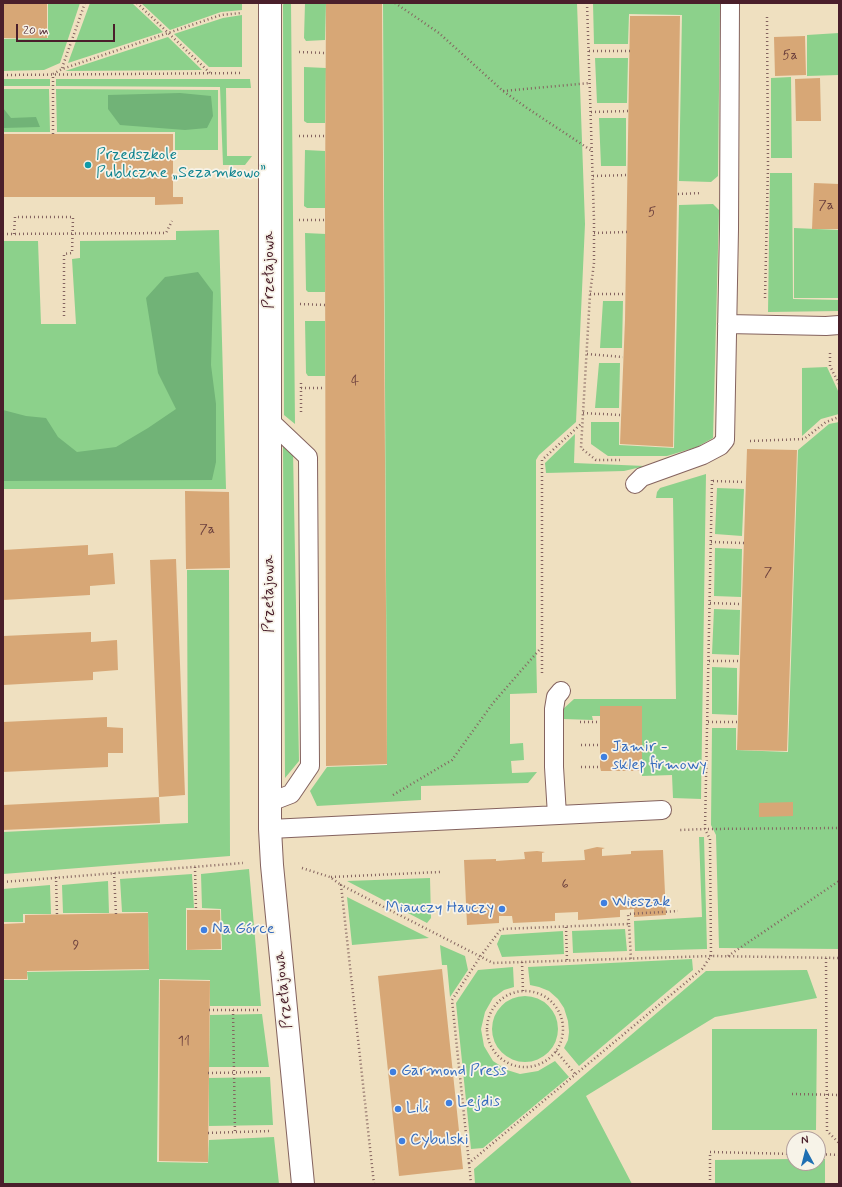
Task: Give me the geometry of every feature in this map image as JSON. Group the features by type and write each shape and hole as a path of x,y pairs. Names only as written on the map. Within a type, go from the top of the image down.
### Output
{"street":[{"name":"Przełajowa","path":"270,3 270,829 272,865 303,1184"}],"lane":[{"path":"635,484 642,476 703,455 720,446 725,440 730,3"},
{"path":"727,324 839,325"},
{"path":"270,421 308,457 310,766 291,794 270,802"},
{"path":"556,815 554,709 556,697 561,690"},
{"path":"270,829 662,810"}],"path":[{"path":"62,69 85,3"},
{"path":"137,3 210,73"},
{"path":"395,3 439,32 503,91 592,151"},
{"path":"587,3 593,176 594,263 590,294 581,448 596,460 657,461 666,468"},
{"path":"53,74 62,69 221,15 248,12"},
{"path":"764,325 768,166 767,17"},
{"path":"589,51 630,51"},
{"path":"298,52 326,53"},
{"path":"3,75 246,73"},
{"path":"53,74 53,134"},
{"path":"503,91 590,82"},
{"path":"591,112 629,111"},
{"path":"299,136 325,136"},
{"path":"593,176 628,175"},
{"path":"14,234 15,217 73,217 72,253 64,254 64,316"},
{"path":"299,220 325,220"},
{"path":"3,234 166,233 172,221"},
{"path":"594,233 626,232"},
{"path":"590,294 625,294"},
{"path":"300,304 325,305"},
{"path":"587,354 623,357"},
{"path":"830,366 839,384"},
{"path":"301,388 325,388"},
{"path":"583,413 621,416"},
{"path":"744,442 804,439 826,422 839,417"},
{"path":"554,709 542,694 542,460 582,422"},
{"path":"470,1164 702,969 711,956 710,840 705,830 712,481 714,449"},
{"path":"712,481 745,482"},
{"path":"711,542 744,543"},
{"path":"710,603 741,604"},
{"path":"392,796 452,760 493,703 541,649"},
{"path":"709,661 740,661"},
{"path":"708,722 738,722"},
{"path":"673,830 839,828"},
{"path":"3,882 246,863"},
{"path":"272,865 302,868 330,877 341,885 493,963 711,956 839,958"},
{"path":"195,866 196,910"},
{"path":"330,877 440,872"},
{"path":"114,873 116,914"},
{"path":"56,877 58,915"},
{"path":"728,956 839,881"},
{"path":"341,885 374,1184"},
{"path":"631,958 628,914 678,911"},
{"path":"471,1184 452,1000 480,957 501,929 629,924"},
{"path":"566,927 568,961"},
{"path":"826,957 828,1131 839,1143"},
{"path":"522,962 523,991"},
{"path":"523,991 534,992 544,996 556,1007 563,1024 562,1039 556,1051 551,1058 537,1065 527,1067 506,1062 494,1051 488,1040 487,1030 489,1017 495,1006 511,994 523,991"},
{"path":"209,1010 260,1010"},
{"path":"233,1010 236,1132"},
{"path":"556,1051 576,1075"},
{"path":"208,1073 265,1072"},
{"path":"792,1094 839,1095"},
{"path":"208,1133 271,1131"},
{"path":"710,1184 710,1152 786,1154"},
{"path":"826,1154 839,1155"}],"green space":[{"path":"48,3 80,3 60,63 44,70 3,71 3,39 48,38"},
{"path":"90,3 132,3 163,32 68,63"},
{"path":"141,3 242,3 242,10 221,12 170,30"},
{"path":"284,3 291,3 295,424 284,415"},
{"path":"305,3 326,3 325,40 306,41 304,38"},
{"path":"383,3 577,3 585,224 576,422 539,455 536,460 537,693 510,694 510,744 523,743 524,760 511,761 512,773 537,772 528,783 421,786 421,800 317,806 310,791 327,767 387,765"},
{"path":"593,3 720,3 718,176 711,182 679,181 682,15 629,14 628,44 594,44"},
{"path":"242,15 242,67 209,67 174,34 223,18"},
{"path":"839,33 839,75 807,76 807,35"},
{"path":"168,37 202,70 65,71"},
{"path":"595,58 628,58 627,103 597,103"},
{"path":"304,67 326,68 325,123 307,123 304,121"},
{"path":"791,77 792,158 771,158 771,78"},
{"path":"3,79 50,79 50,86 3,86"},
{"path":"56,79 250,79 251,88 226,88 227,156 252,156 245,165 223,165 220,87 56,86"},
{"path":"3,89 49,89 50,132 3,132"},
{"path":"56,89 218,90 218,150 175,150 175,132 57,132"},
{"path":"180,93 211,96 213,116 207,128 185,130 120,125 108,109 108,95"},
{"path":"3,108 11,118 36,117 40,127 3,128"},
{"path":"599,118 626,118 626,166 601,166"},
{"path":"305,150 325,151 325,208 307,208 304,206"},
{"path":"770,173 792,173 793,299 839,300 839,311 768,312"},
{"path":"713,204 719,210 713,438 697,447 667,456 608,456 591,444 591,422 619,422 619,445 674,448 679,205"},
{"path":"794,228 839,230 839,298 794,298"},
{"path":"219,230 226,489 3,489 3,241 38,241 41,324 76,324 72,259 80,258 80,241 176,240 176,231"},
{"path":"305,233 326,234 325,292 308,292 306,290"},
{"path":"198,272 213,292 211,365 216,404 216,462 212,480 3,481 3,410 26,416 46,418 58,437 77,452 116,447 176,409 158,373 146,298 165,277"},
{"path":"603,301 623,301 622,348 600,348"},
{"path":"305,321 325,321 325,376 308,376 306,373"},
{"path":"599,363 620,363 619,408 595,408"},
{"path":"827,367 839,393 839,414 821,419 802,436 802,368"},
{"path":"839,422 839,949 719,948 716,835 711,825 712,728 736,728 736,750 788,752 798,450 829,424"},
{"path":"575,434 574,463 645,466 624,471 546,473 545,463"},
{"path":"283,444 293,451 299,761 285,778"},
{"path":"706,474 701,799 673,798 672,775 642,776 642,706 600,706 600,716 592,716 593,720 563,719 562,710 574,699 676,699 673,498 656,498 657,492 660,488"},
{"path":"717,488 744,489 742,536 715,534"},
{"path":"715,548 742,549 741,597 714,596"},
{"path":"187,570 229,570 230,856 3,874 3,832 188,823"},
{"path":"714,609 740,610 739,655 712,654"},
{"path":"712,667 737,668 737,715 712,714"},
{"path":"699,837 704,837 707,949 635,951 634,921 702,917"},
{"path":"249,869 261,1006 210,1006 210,980 159,979 157,1162 208,1163 209,1140 274,1137 279,1184 3,1184 3,980 28,980 27,972 149,970 148,912 122,912 120,879 192,874 194,908 186,908 186,950 222,950 221,909 202,908 201,874"},
{"path":"430,878 431,918 427,923 347,881"},
{"path":"108,881 109,913 63,913 62,885"},
{"path":"50,885 51,914 23,914 23,922 3,922 3,889"},
{"path":"347,897 429,938 352,945"},
{"path":"625,929 627,951 573,953 572,931"},
{"path":"563,931 564,954 502,957 497,944 501,935"},
{"path":"440,945 465,956 468,970 450,997 447,965 442,965"},
{"path":"692,959 693,970 579,1066 564,1048 568,1040 569,1032 568,1021 564,1008 558,999 549,991 530,985 528,967"},
{"path":"513,967 514,987 504,990 493,998 485,1012 481,1029 484,1046 493,1061 507,1070 520,1074 538,1071 555,1061 569,1077 483,1148 471,1149 456,1003 478,970"},
{"path":"807,970 817,998 715,1017 586,1096 632,1184 475,1184 474,1169 706,971"},
{"path":"525,996 538,999 548,1006 555,1016 558,1029 555,1042 548,1052 538,1059 525,1062 512,1059 502,1052 495,1042 492,1029 495,1016 502,1006 512,999"},
{"path":"262,1014 269,1067 209,1067 210,1015"},
{"path":"712,1029 817,1029 816,1130 712,1130"},
{"path":"270,1077 273,1125 209,1126 209,1078"},
{"path":"786,1159 786,1171 825,1171 825,1184 715,1184 715,1160"}],"building":[{"path":"3,3 47,3 47,38 3,38"},
{"path":"326,3 382,3 387,764 326,766"},
{"path":"630,16 680,16 673,447 620,444 625,320"},
{"path":"805,36 806,75 775,76 774,37"},
{"path":"820,78 821,121 796,121 795,79"},
{"name":"Przedszkole Publiczne „Sezamkowo”","path":"3,134 173,134 173,197 183,197 183,204 155,205 155,197 3,197"},
{"path":"814,183 839,184 839,229 812,229"},
{"path":"747,449 797,450 787,751 737,750"},
{"path":"185,491 229,492 230,568 186,569"},
{"path":"88,545 88,555 113,553 115,584 90,586 90,595 3,600 3,550"},
{"path":"176,559 185,795 159,797 150,560"},
{"path":"91,632 91,642 117,640 118,670 93,672 93,680 3,685 3,636"},
{"path":"600,706 642,706 642,771 601,771"},
{"path":"107,717 107,727 123,728 123,753 108,753 108,767 3,772 3,722"},
{"path":"159,797 160,823 3,830 3,805"},
{"path":"793,802 793,816 759,817 759,803"},
{"path":"597,847 605,848 602,849 602,856 631,854 631,851 663,850 666,915 634,917 634,909 620,910 620,917 578,920 578,912 555,913 555,921 513,923 512,916 499,916 499,923 467,925 464,860 496,859 496,861 525,859 524,852 537,851 545,852 542,853 542,862 585,860 584,850"},
{"name":"Na Górce","path":"187,910 220,910 221,949 187,950"},
{"path":"148,913 149,969 27,971 27,979 3,979 3,924 25,923 25,915"},
{"path":"442,969 463,1169 399,1176 378,976"},
{"path":"160,980 210,981 208,1162 159,1161"}],"place":[{"name":"Przedszkole Publiczne „Sezamkowo”","path":"88,165"},
{"name":"Jamir - sklep firmowy","path":"604,757"},
{"name":"Wieszak","path":"604,903"},
{"name":"Miauczy Hauczy","path":"502,909"},
{"name":"Na Górce","path":"204,930"},
{"name":"Garmond Press","path":"393,1072"},
{"name":"Lejdis","path":"449,1103"},
{"name":"Lili","path":"398,1109"},
{"name":"Cybulski","path":"402,1141"}]}
